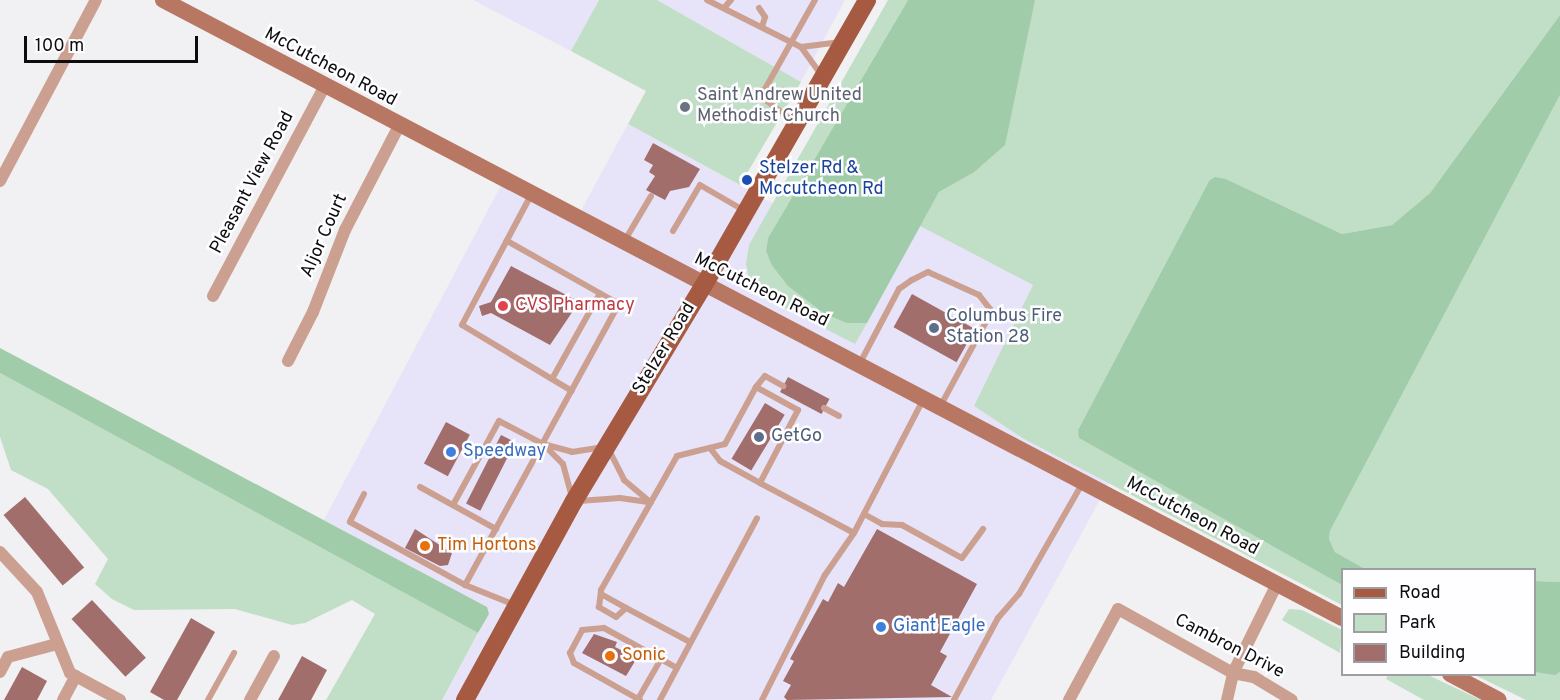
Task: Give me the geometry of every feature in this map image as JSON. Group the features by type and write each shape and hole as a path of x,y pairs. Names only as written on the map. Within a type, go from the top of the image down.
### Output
{"main road":[{"name":"McCutcheon Road","path":"163,0 531,195 941,405 1341,617"},
{"name":"Stelzer Road","path":"465,700 574,501 704,285 867,0"},
{"path":"1452,676 1499,700"}],"street":[{"path":"0,181 96,0"},
{"name":"Pleasant View Road","path":"213,296 324,87"},
{"name":"Aljor Court","path":"288,361 313,312 345,230 399,126"},
{"path":"0,552 37,592 70,673 105,697 120,700"},
{"path":"1227,700 1233,673 1277,584"},
{"name":"Cambron Drive","path":"1069,700 1118,609 1233,673 1254,677 1292,700"},
{"path":"0,672 8,657 57,644"},
{"path":"250,700 274,656"},
{"path":"63,700 76,676"}],"lane":[{"path":"707,0 801,47 823,78"},
{"path":"724,8 731,0"},
{"path":"797,124 767,100 765,88 815,0"},
{"path":"759,8 765,17 762,27"},
{"path":"801,47 844,42"},
{"path":"672,231 700,185 746,212"},
{"path":"531,195 462,325 572,391"},
{"path":"624,243 651,196"},
{"path":"465,585 619,304 507,241"},
{"path":"860,363 899,290 912,280 928,272 979,296 990,309 988,318 941,405"},
{"path":"552,379 600,293"},
{"path":"626,608 616,617 599,608 601,594 677,456 725,444 756,387 765,376 783,386"},
{"path":"756,387 798,410 760,483"},
{"path":"762,700 825,575 854,533 924,397"},
{"path":"824,408 839,416"},
{"path":"453,505 499,421 543,444 572,452 607,446 624,480 651,503"},
{"path":"543,444 563,464 574,501 620,498 651,503"},
{"path":"710,448 720,461 854,533"},
{"path":"954,700 998,618 1018,594 1083,481"},
{"path":"420,487 496,529"},
{"path":"364,494 350,522 465,585 516,605"},
{"path":"864,514 882,524 902,525 963,558 983,529"},
{"path":"660,700 758,518"},
{"path":"601,594 690,642"},
{"path":"661,659 639,700 574,663 570,653 582,630 604,628 661,659 677,668"},
{"path":"208,700 234,653"}],"shaded area":[{"path":"473,0 599,0 571,51"},
{"path":"657,0 845,0 801,82"},
{"path":"628,124 774,204 749,245 855,344 920,226 1033,285 974,406 1024,439 1109,483 991,700 442,700 489,614 487,608 324,520 504,180 576,220"}],"green space":[{"path":"599,0 657,0 801,82 740,185 628,124 646,91 571,51"},
{"path":"888,0 908,0 768,238 766,251 771,264 847,323 867,323 855,344 758,294 750,283 746,264 749,245"},
{"path":"908,0 1035,0 1005,145 973,173 939,192 867,323 847,323 825,314 788,286 771,264 766,251 768,238"},
{"path":"1035,0 1560,0 1560,15 1430,193 1392,225 1342,234 1226,179 1209,181 1078,430 1080,438 1341,584 1341,604 1024,439 974,406 1033,285 920,226 939,192 973,173"},
{"path":"1560,15 1560,95 1330,531 1329,539 1335,552 1363,568 1341,568 1341,584 1079,438 1078,430 1209,181 1215,177 1226,179 1342,234 1392,225 1430,193"},
{"path":"1560,95 1560,582 1536,581 1536,568 1363,568 1335,552 1329,539 1330,531"},
{"path":"0,348 487,607 489,614 478,633 0,373"},
{"path":"0,373 478,633 442,700 326,700 375,614 352,600 305,623 292,625 235,609 134,610 112,599 95,584 108,559 48,489 11,470 0,437"},
{"path":"1536,581 1560,582 1560,672 1555,675 1536,672"},
{"path":"1289,609 1302,610 1341,630 1340,653 1282,620"},
{"path":"1536,672 1560,672 1560,700 1526,700 1477,676 1536,676"},
{"path":"1388,676 1430,676 1481,700 1424,700 1386,679"}],"building":[{"path":"653,143 700,169 689,187 670,191 665,200 646,190 655,176 649,172 653,165 644,160"},
{"name":"CVS Pharmacy","path":"511,266 574,299 575,308 550,345 491,313 482,316 479,306 491,302"},
{"name":"Columbus Fire Station 28","path":"912,294 975,329 957,362 894,327"},
{"path":"788,377 829,399 822,414 780,392"},
{"name":"GetGo","path":"765,403 785,415 751,471 732,459"},
{"path":"446,422 470,435 448,476 424,463"},
{"name":"Speedway","path":"501,435 515,442 480,511 466,504"},
{"path":"25,497 84,567 63,585 4,515"},
{"name":"Tim Hortons","path":"415,529 452,553 448,565 440,566 405,548"},
{"name":"Giant Eagle","path":"877,529 977,584 940,652 947,656 931,685 952,697 787,700 784,697 791,685 783,681 794,661 790,659 823,599 828,602 838,583 844,587"},
{"path":"92,600 146,658 125,677 72,619"},
{"path":"191,618 215,632 177,700 164,700 150,692"},
{"name":"Sonic","path":"594,634 617,642 615,647 637,658 626,676 582,653"},
{"path":"302,656 327,670 311,700 278,700"},
{"path":"22,667 47,681 37,700 4,700"}],"place":[{"name":"Saint Andrew United Methodist Church","path":"685,107"},
{"name":"Stelzer Rd & Mccutcheon Rd","path":"747,180"},
{"name":"CVS Pharmacy","path":"503,306"},
{"name":"Columbus Fire Station 28","path":"934,328"},
{"name":"GetGo","path":"759,437"},
{"name":"Speedway","path":"451,452"},
{"name":"Tim Hortons","path":"425,546"},
{"name":"Giant Eagle","path":"881,627"},
{"name":"Sonic","path":"610,656"}]}
